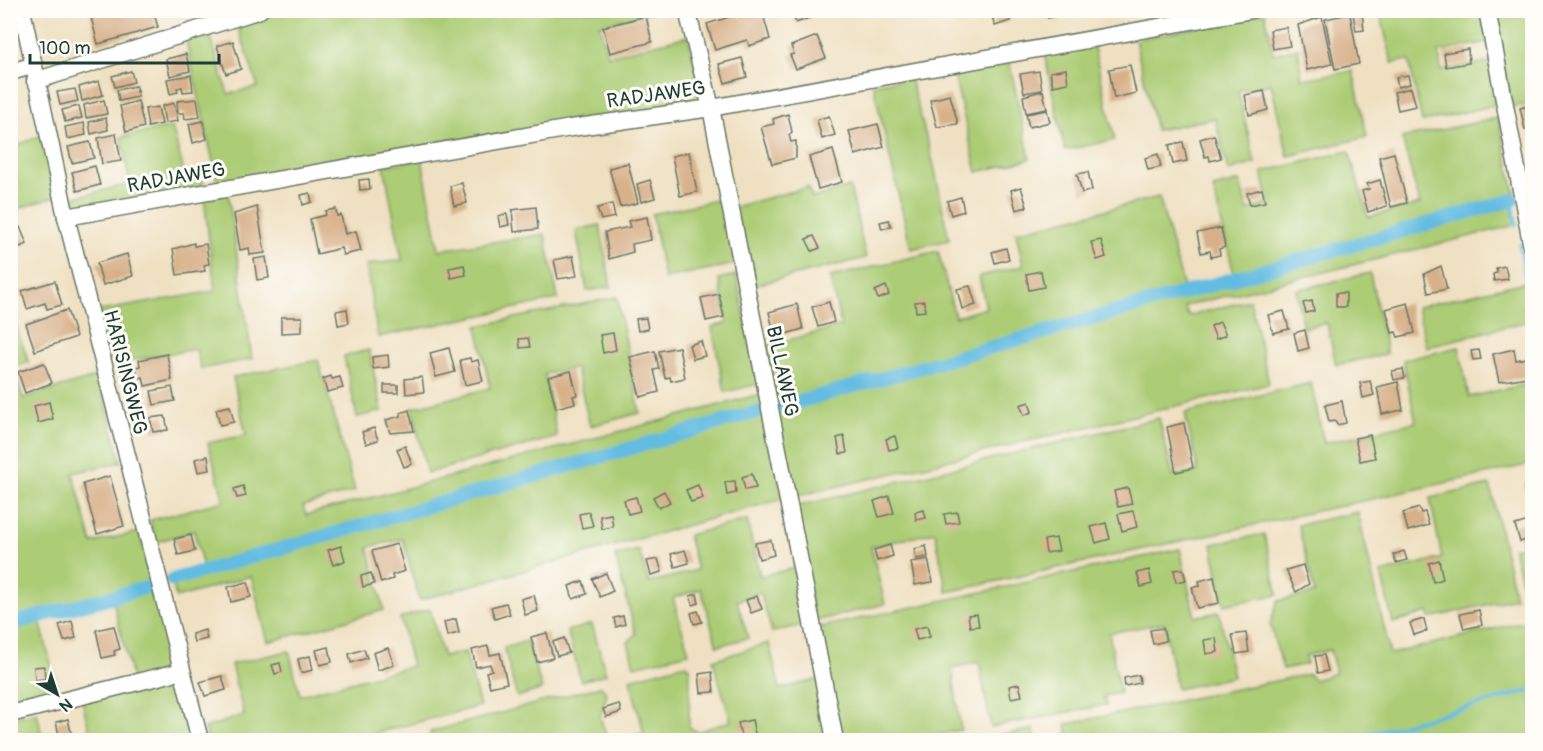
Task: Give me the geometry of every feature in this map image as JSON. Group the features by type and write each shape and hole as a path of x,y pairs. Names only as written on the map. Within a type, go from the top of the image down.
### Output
{"street":[{"name":"HARISINGWEG","path":"22,10 66,217 200,741"},
{"path":"10,72 34,73 260,10"},
{"name":"BILLAWEG","path":"687,10 711,108 835,741"},
{"name":"RADJAWEG","path":"66,217 571,128 711,108 1252,10"},
{"path":"1487,10 1533,248"},
{"path":"10,714 182,671"}],"green space":[{"path":"278,11 656,11 599,25 608,56 688,36 704,105 218,185 186,40 210,34 228,94 258,87 237,24"},
{"path":"1380,11 1482,11 1488,42 1439,52 1441,70 1488,62 1496,105 1422,122 1409,60 1392,63"},
{"path":"1492,11 1532,11 1532,103 1512,107"},
{"path":"1265,13 1273,54 1298,48 1302,79 1353,71 1367,137 1288,156 1271,84 1238,91 1255,163 1228,171 1215,118 1156,130 1135,40"},
{"path":"1093,44 1115,140 1065,150 1044,53"},
{"path":"1009,60 1030,159 977,172 953,71"},
{"path":"910,78 934,166 949,240 911,249 873,84"},
{"path":"1498,118 1516,199 1512,201 1516,225 1185,306 1188,316 1250,300 1269,384 793,497 762,347 841,326 830,277 938,251 955,317 986,308 979,276 1023,266 1016,232 1159,197 1185,292 1235,278 1213,188 1240,181 1247,210 1269,204 1262,172 1349,151 1368,217 1420,204 1402,138"},
{"path":"172,127 184,172 201,169 204,187 75,212 67,199 130,184 121,137"},
{"path":"42,135 57,196 11,211 11,148"},
{"path":"422,159 439,250 545,234 558,299 378,337 366,265 402,260 384,166"},
{"path":"808,187 812,198 850,187 866,258 750,286 734,207"},
{"path":"228,193 252,359 201,369 196,349 108,364 94,312 215,291 204,197"},
{"path":"722,199 736,264 664,278 652,214"},
{"path":"600,225 611,287 587,291 576,230"},
{"path":"1370,273 1387,354 1336,365 1327,323 1303,328 1296,290"},
{"path":"736,275 759,384 725,392 712,327 727,323 719,279"},
{"path":"1526,282 1532,320 1426,347 1417,307"},
{"path":"617,297 640,413 590,426 576,368 545,374 557,437 427,473 412,408 490,388 477,326"},
{"path":"14,321 29,362 13,368 23,398 99,376 121,462 73,473 92,543 139,532 176,668 132,678 112,597 39,617 59,696 11,708 10,322"},
{"path":"1459,347 1469,397 1532,383 1532,464 947,592 935,532 871,547 885,604 815,621 794,507 1159,418 1173,476 1198,471 1185,413 1311,383 1324,443 1416,422 1403,360"},
{"path":"369,350 382,411 357,417 344,356"},
{"path":"318,360 355,491 303,506 306,515 761,394 783,499 419,600 403,539 368,547 384,610 268,642 251,576 176,598 172,580 204,571 194,531 156,542 150,520 224,501 208,443 246,435 233,377"},
{"path":"1490,485 1515,598 1430,618 1428,612 1393,623 1381,573 1442,558 1430,498"},
{"path":"1358,512 1390,654 1531,620 1513,548 1532,544 1532,740 1069,740 1066,724 1309,674 1314,680 1336,673 1330,650 1305,656 1307,664 1283,669 1270,624 1278,601 1315,593 1298,525"},
{"path":"747,520 760,576 796,568 807,624 772,632 760,592 737,601 748,638 717,646 701,589 673,598 689,653 634,666 628,642 636,634 615,556 639,550 649,583 697,570 688,535"},
{"path":"1264,534 1278,595 1224,605 1212,544"},
{"path":"1180,549 1195,617 1219,612 1233,677 1177,689 1164,623 1109,633 1120,693 1104,696 1106,705 991,727 979,662 952,668 961,730 912,740 840,740 816,628"},
{"path":"430,609 443,657 465,652 480,706 349,740 208,740 205,728 244,715 231,664 289,651 300,695 412,666 400,618"},
{"path":"592,624 606,674 581,681 567,631"},
{"path":"527,641 542,689 517,697 504,648"},
{"path":"769,643 780,689 819,679 831,740 617,740 644,733 630,679 686,664 690,668 689,727 697,732 731,721 713,660"},
{"path":"179,677 195,740 92,740 82,701"},
{"path":"601,686 607,694 600,717 608,740 432,740 430,732"},
{"path":"37,712 43,740 11,740 10,719"},
{"path":"1034,729 1036,740 974,740"}],"building":[{"path":"89,10 153,10 158,27 98,44"},
{"path":"784,10 815,10 817,15 796,23 793,15 786,17"},
{"path":"990,10 1013,10 1015,16 1010,17 1010,21 995,26"},
{"path":"1047,10 1061,10 1062,15 1048,18"},
{"path":"762,11 770,39 749,46 747,40 715,50 707,24 739,14 740,17"},
{"path":"1362,12 1364,30 1356,31 1353,13"},
{"path":"1350,14 1359,64 1335,69 1325,19"},
{"path":"646,16 652,42 610,53 603,27"},
{"path":"1322,17 1332,64 1307,70 1298,25"},
{"path":"1286,27 1290,46 1273,49 1270,30"},
{"path":"817,36 826,58 796,69 790,55 794,54 791,46"},
{"path":"233,41 241,69 226,74 217,46"},
{"path":"1468,49 1469,63 1446,67 1444,53"},
{"path":"186,54 190,71 170,76 166,59"},
{"path":"742,58 747,77 725,83 719,64"},
{"path":"1130,65 1136,93 1114,98 1109,69"},
{"path":"1066,69 1068,83 1053,86 1050,72"},
{"path":"131,71 134,82 115,87 112,76"},
{"path":"1039,71 1042,90 1024,93 1020,74"},
{"path":"191,75 193,91 183,92 182,87 177,88 178,92 170,94 167,79"},
{"path":"1408,75 1410,84 1398,87 1396,77"},
{"path":"99,81 103,95 82,101 79,87"},
{"path":"136,86 138,97 119,101 117,90"},
{"path":"1411,88 1416,106 1398,110 1394,92"},
{"path":"75,89 78,101 60,105 57,92"},
{"path":"1043,91 1047,109 1026,113 1023,96"},
{"path":"1264,91 1268,110 1249,115 1245,95"},
{"path":"950,95 958,124 937,127 930,100"},
{"path":"197,99 200,117 185,119 184,113 178,113 177,101"},
{"path":"104,100 107,114 86,118 84,105"},
{"path":"138,101 144,127 126,132 120,106"},
{"path":"174,103 178,121 165,123 162,106"},
{"path":"1532,105 1532,128 1525,130 1520,108"},
{"path":"79,106 82,118 65,122 62,110"},
{"path":"158,107 162,124 148,127 145,109"},
{"path":"1047,110 1050,122 1029,127 1026,114"},
{"path":"788,114 792,132 789,135 791,142 796,141 796,158 772,164 761,127 774,124 773,119"},
{"path":"829,116 835,135 822,139 817,120"},
{"path":"106,118 108,130 91,134 89,122"},
{"path":"203,121 207,139 193,143 189,124"},
{"path":"84,123 86,135 67,139 65,127"},
{"path":"878,124 884,147 855,155 849,131"},
{"path":"116,134 121,161 102,164 98,138"},
{"path":"1214,135 1221,158 1210,161 1209,156 1205,157 1200,139"},
{"path":"90,142 94,158 72,163 68,147"},
{"path":"1183,142 1187,161 1173,164 1169,145"},
{"path":"833,150 842,182 818,189 809,157"},
{"path":"689,152 697,192 680,196 672,156"},
{"path":"1394,153 1407,203 1391,207 1379,157"},
{"path":"1158,154 1161,167 1148,170 1145,158"},
{"path":"628,163 638,203 620,207 609,168"},
{"path":"95,166 100,185 77,191 72,172"},
{"path":"1088,172 1092,190 1082,193 1077,174"},
{"path":"369,179 370,189 360,190 359,180"},
{"path":"650,180 655,198 641,202 637,184"},
{"path":"1380,180 1387,206 1368,212 1362,191 1369,189 1367,184"},
{"path":"462,183 467,203 454,206 450,186"},
{"path":"1021,187 1027,207 1016,210 1011,190"},
{"path":"1262,189 1265,202 1250,205 1247,193"},
{"path":"310,193 312,202 303,205 301,195"},
{"path":"961,197 964,211 951,215 947,201"},
{"path":"612,204 615,217 601,220 597,208"},
{"path":"257,207 265,253 250,255 249,248 240,250 234,214"},
{"path":"536,207 538,229 514,232 512,210"},
{"path":"336,209 337,216 341,215 345,234 356,231 361,251 343,255 341,248 317,254 310,219 326,215 325,211"},
{"path":"507,214 509,225 500,227 498,216"},
{"path":"647,217 651,240 632,244 633,252 609,259 605,232 630,227 628,221"},
{"path":"889,220 891,226 882,229 880,222"},
{"path":"20,227 27,244 10,251 10,231"},
{"path":"1221,228 1225,247 1219,249 1220,255 1211,257 1210,251 1201,253 1197,233"},
{"path":"814,236 820,248 812,251 806,239"},
{"path":"1101,240 1106,257 1097,260 1091,242"},
{"path":"194,243 194,246 206,244 209,264 204,265 205,271 177,275 173,249"},
{"path":"1006,248 1009,259 995,263 992,252"},
{"path":"127,254 133,276 103,285 97,263"},
{"path":"573,256 577,276 558,279 554,260"},
{"path":"266,257 269,278 257,280 254,259"},
{"path":"464,265 466,275 451,278 449,268"},
{"path":"1441,266 1447,289 1428,293 1424,274"},
{"path":"1505,266 1508,279 1494,281 1493,274 1497,273 1496,268"},
{"path":"1041,271 1044,287 1029,290 1026,274"},
{"path":"55,281 62,305 47,309 45,303 27,309 22,291"},
{"path":"886,286 889,295 878,299 875,291"},
{"path":"970,286 976,305 962,309 957,289"},
{"path":"1336,293 1346,293 1346,307 1336,307"},
{"path":"719,294 724,317 706,321 701,298"},
{"path":"924,301 925,311 916,312 915,302"},
{"path":"1312,301 1314,311 1306,313 1303,303"},
{"path":"829,302 834,322 818,327 812,307"},
{"path":"1408,303 1415,333 1398,337 1396,332 1392,333 1386,309"},
{"path":"797,304 803,329 775,337 769,312"},
{"path":"347,309 349,323 338,325 336,311"},
{"path":"67,310 76,337 35,351 26,324"},
{"path":"1284,311 1289,329 1273,333 1268,315"},
{"path":"281,317 302,317 302,332 281,333"},
{"path":"646,318 648,329 638,331 636,319"},
{"path":"1220,322 1226,335 1216,339 1211,326"},
{"path":"1305,330 1309,348 1298,351 1294,333"},
{"path":"613,333 616,350 603,353 600,335"},
{"path":"528,338 530,347 520,348 519,339"},
{"path":"701,341 705,356 693,359 689,345"},
{"path":"679,347 685,378 671,381 670,377 665,378 659,351"},
{"path":"449,348 455,372 436,377 430,353"},
{"path":"1514,349 1516,360 1526,358 1528,367 1532,366 1532,376 1499,382 1493,354"},
{"path":"1479,350 1481,359 1473,360 1471,351"},
{"path":"655,351 659,369 654,370 659,392 640,397 630,357"},
{"path":"167,354 172,380 145,386 143,377 138,378 136,367 140,366 139,360"},
{"path":"388,355 389,367 373,369 372,357"},
{"path":"470,358 471,362 478,360 483,381 465,385 460,360"},
{"path":"44,363 52,383 25,393 18,372"},
{"path":"1403,369 1405,378 1394,380 1392,371"},
{"path":"571,371 577,395 573,396 575,403 556,408 548,377"},
{"path":"331,376 332,379 340,377 343,388 327,392 323,379"},
{"path":"422,377 424,392 406,394 405,379"},
{"path":"1370,381 1374,395 1363,398 1360,383"},
{"path":"1398,382 1403,410 1382,414 1377,387"},
{"path":"384,385 398,385 398,393 384,393"},
{"path":"172,387 175,401 154,405 151,391"},
{"path":"1342,401 1346,423 1337,425 1335,421 1329,422 1325,405"},
{"path":"49,402 53,419 38,423 34,406"},
{"path":"1029,402 1032,412 1024,415 1020,405"},
{"path":"230,406 234,422 220,425 216,409"},
{"path":"409,410 414,431 390,433 386,420 401,416 400,413"},
{"path":"165,416 168,430 153,432 150,418"},
{"path":"1184,423 1193,468 1176,472 1167,427"},
{"path":"374,428 378,440 366,444 362,432"},
{"path":"1370,435 1375,458 1360,461 1355,438"},
{"path":"844,436 847,453 840,454 837,438"},
{"path":"895,436 898,448 889,450 886,439"},
{"path":"405,446 412,464 404,467 397,449"},
{"path":"208,456 210,470 198,472 195,459"},
{"path":"752,474 756,488 745,490 742,477"},
{"path":"110,476 124,526 97,534 83,484"},
{"path":"735,481 736,493 727,495 725,482"},
{"path":"1532,483 1532,510 1530,511 1524,485"},
{"path":"698,485 703,498 691,502 686,490"},
{"path":"243,486 246,496 237,498 234,489"},
{"path":"1128,488 1132,504 1118,507 1114,491"},
{"path":"664,491 670,502 659,508 653,497"},
{"path":"889,496 894,513 879,517 874,501"},
{"path":"636,497 640,511 628,514 624,500"},
{"path":"1419,508 1421,513 1425,512 1429,525 1408,531 1403,513"},
{"path":"924,510 926,518 916,520 915,512"},
{"path":"1133,511 1137,527 1122,531 1118,514"},
{"path":"589,512 593,526 582,528 579,514"},
{"path":"957,512 959,522 946,524 944,514"},
{"path":"611,514 613,527 602,529 600,516"},
{"path":"1532,520 1532,538 1520,542 1515,525"},
{"path":"1106,523 1110,539 1096,543 1091,527"},
{"path":"191,535 195,551 178,555 174,539"},
{"path":"1056,538 1059,551 1046,553 1044,540"},
{"path":"771,540 774,555 759,559 755,543"},
{"path":"397,544 405,571 392,575 393,579 381,583 372,551"},
{"path":"890,545 893,556 877,561 874,550"},
{"path":"341,546 345,561 333,565 328,550"},
{"path":"926,546 928,557 916,559 914,549"},
{"path":"685,550 689,563 675,567 671,554"},
{"path":"1404,551 1407,560 1396,563 1393,555"},
{"path":"658,559 662,572 651,575 647,561"},
{"path":"928,559 933,582 915,585 911,562"},
{"path":"1439,560 1443,579 1433,582 1429,563"},
{"path":"1303,565 1309,584 1296,592 1286,570"},
{"path":"1183,569 1186,580 1176,582 1174,570"},
{"path":"1149,570 1152,584 1141,587 1137,573"},
{"path":"371,573 374,584 363,587 361,576"},
{"path":"606,573 613,591 600,597 592,579"},
{"path":"1214,577 1219,603 1197,608 1192,587 1200,586 1199,581"},
{"path":"583,581 587,594 573,599 569,586"},
{"path":"248,582 251,597 231,602 228,587"},
{"path":"697,594 699,603 693,605 690,596"},
{"path":"534,595 538,611 525,615 521,599"},
{"path":"757,596 762,609 751,613 746,600"},
{"path":"506,603 510,614 495,619 491,607"},
{"path":"1479,610 1482,625 1464,629 1460,614"},
{"path":"698,611 702,622 694,624 691,613"},
{"path":"977,614 979,626 970,627 968,615"},
{"path":"623,616 625,624 616,627 614,618"},
{"path":"456,619 459,633 447,636 444,622"},
{"path":"1424,619 1427,631 1414,635 1410,623"},
{"path":"72,621 76,638 64,641 59,625"},
{"path":"114,626 120,649 114,651 115,655 102,658 96,630"},
{"path":"927,626 930,637 917,640 914,629"},
{"path":"1163,628 1166,641 1153,644 1150,630"},
{"path":"205,630 207,639 194,642 192,634"},
{"path":"547,633 553,658 537,662 531,637"},
{"path":"1246,633 1249,652 1236,654 1232,635"},
{"path":"564,638 569,653 557,656 553,642"},
{"path":"1216,638 1218,652 1206,654 1204,640"},
{"path":"488,646 490,655 500,653 507,683 490,687 486,672 492,670 490,664 476,667 472,650"},
{"path":"329,647 332,662 320,665 316,650"},
{"path":"388,648 394,665 378,670 373,653"},
{"path":"364,649 367,658 351,663 349,654"},
{"path":"1324,655 1328,671 1318,673 1315,656"},
{"path":"310,656 313,670 301,673 298,659"},
{"path":"280,663 282,672 275,674 272,665"},
{"path":"44,666 45,679 35,680 34,667"},
{"path":"712,672 714,692 701,693 699,674"},
{"path":"1139,675 1140,683 1125,686 1124,678"},
{"path":"222,676 226,690 205,696 200,682"},
{"path":"1019,684 1022,696 1011,698 1009,686"},
{"path":"619,704 621,712 606,717 603,709"},
{"path":"68,719 72,736 66,737 67,740 60,740 56,722"},
{"path":"752,720 756,738 742,740 738,723"}],"waterway":[{"path":"1512,200 1516,225"},
{"path":"777,408 1512,200"},
{"path":"1520,245 1531,314"},
{"path":"172,580 757,412"},
{"path":"10,624 145,588"},
{"path":"1347,740 1532,690"}]}
